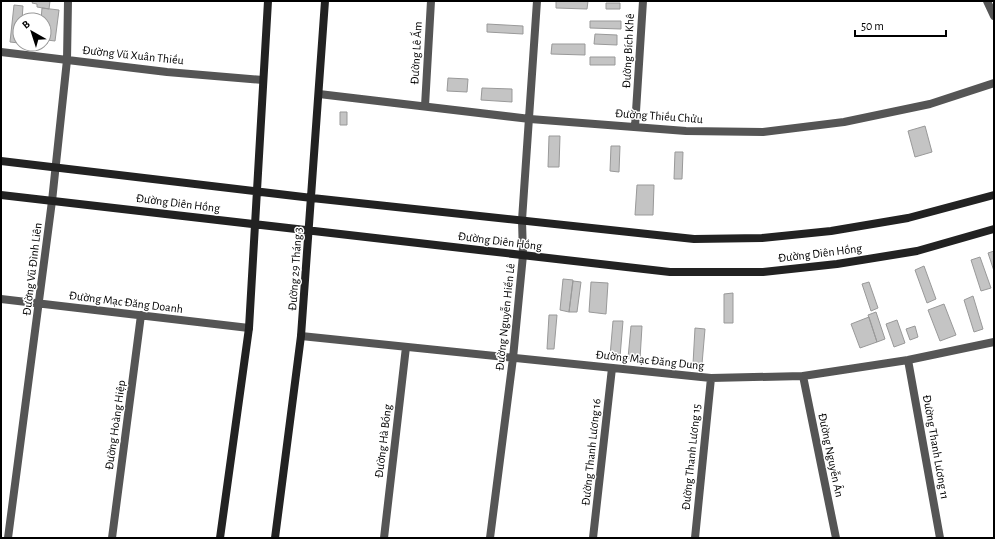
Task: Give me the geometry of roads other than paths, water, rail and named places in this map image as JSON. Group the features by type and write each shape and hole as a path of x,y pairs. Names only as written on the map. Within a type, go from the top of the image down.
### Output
{"street":[{"name":"Đường Vũ Đình Liên","path":"8,538 40,304 56,167 66,60 68,1"},
{"path":"220,538 249,328 268,1"},
{"name":"Đường 29 Tháng 3","path":"275,538 301,336 310,231 325,1"},
{"name":"Đường Lê Ấm","path":"425,106 431,1"},
{"name":"Đường Nguyễn Hiến Lê","path":"490,538 514,358 523,256 522,220 537,1"},
{"name":"Đường Bích Khê","path":"635,127 643,1"},
{"path":"987,1 994,16"},
{"name":"Đường Vũ Xuân Thiều","path":"1,52 167,72 263,80"},
{"name":"Đường Thiều Chửu","path":"319,94 530,118 635,127 686,131 763,132 844,122 930,104 994,83"},
{"name":"Đường Diên Hồng","path":"1,161 257,190 312,198 694,239 762,238 831,231 908,218 994,195"},
{"name":"Đường Diên Hồng","path":"1,195 670,272 763,272 837,264 917,251 994,229"},
{"name":"Đường Mạc Đăng Doanh","path":"1,299 249,328"},
{"name":"Đường Hoàng Hiệp","path":"112,538 141,315"},
{"name":"Đường Mạc Đăng Dung","path":"301,336 711,378 803,376 908,360 994,342"},
{"name":"Đường Hà Bồng","path":"384,538 406,347"},
{"name":"Đường Thanh Lương 11","path":"908,360 940,538"},
{"name":"Đường Thanh Lương 16","path":"593,538 612,368"},
{"name":"Đường Nguyễn Ân","path":"803,376 836,538"},
{"name":"Đường Thanh Lương 15","path":"695,538 711,378"}]}
